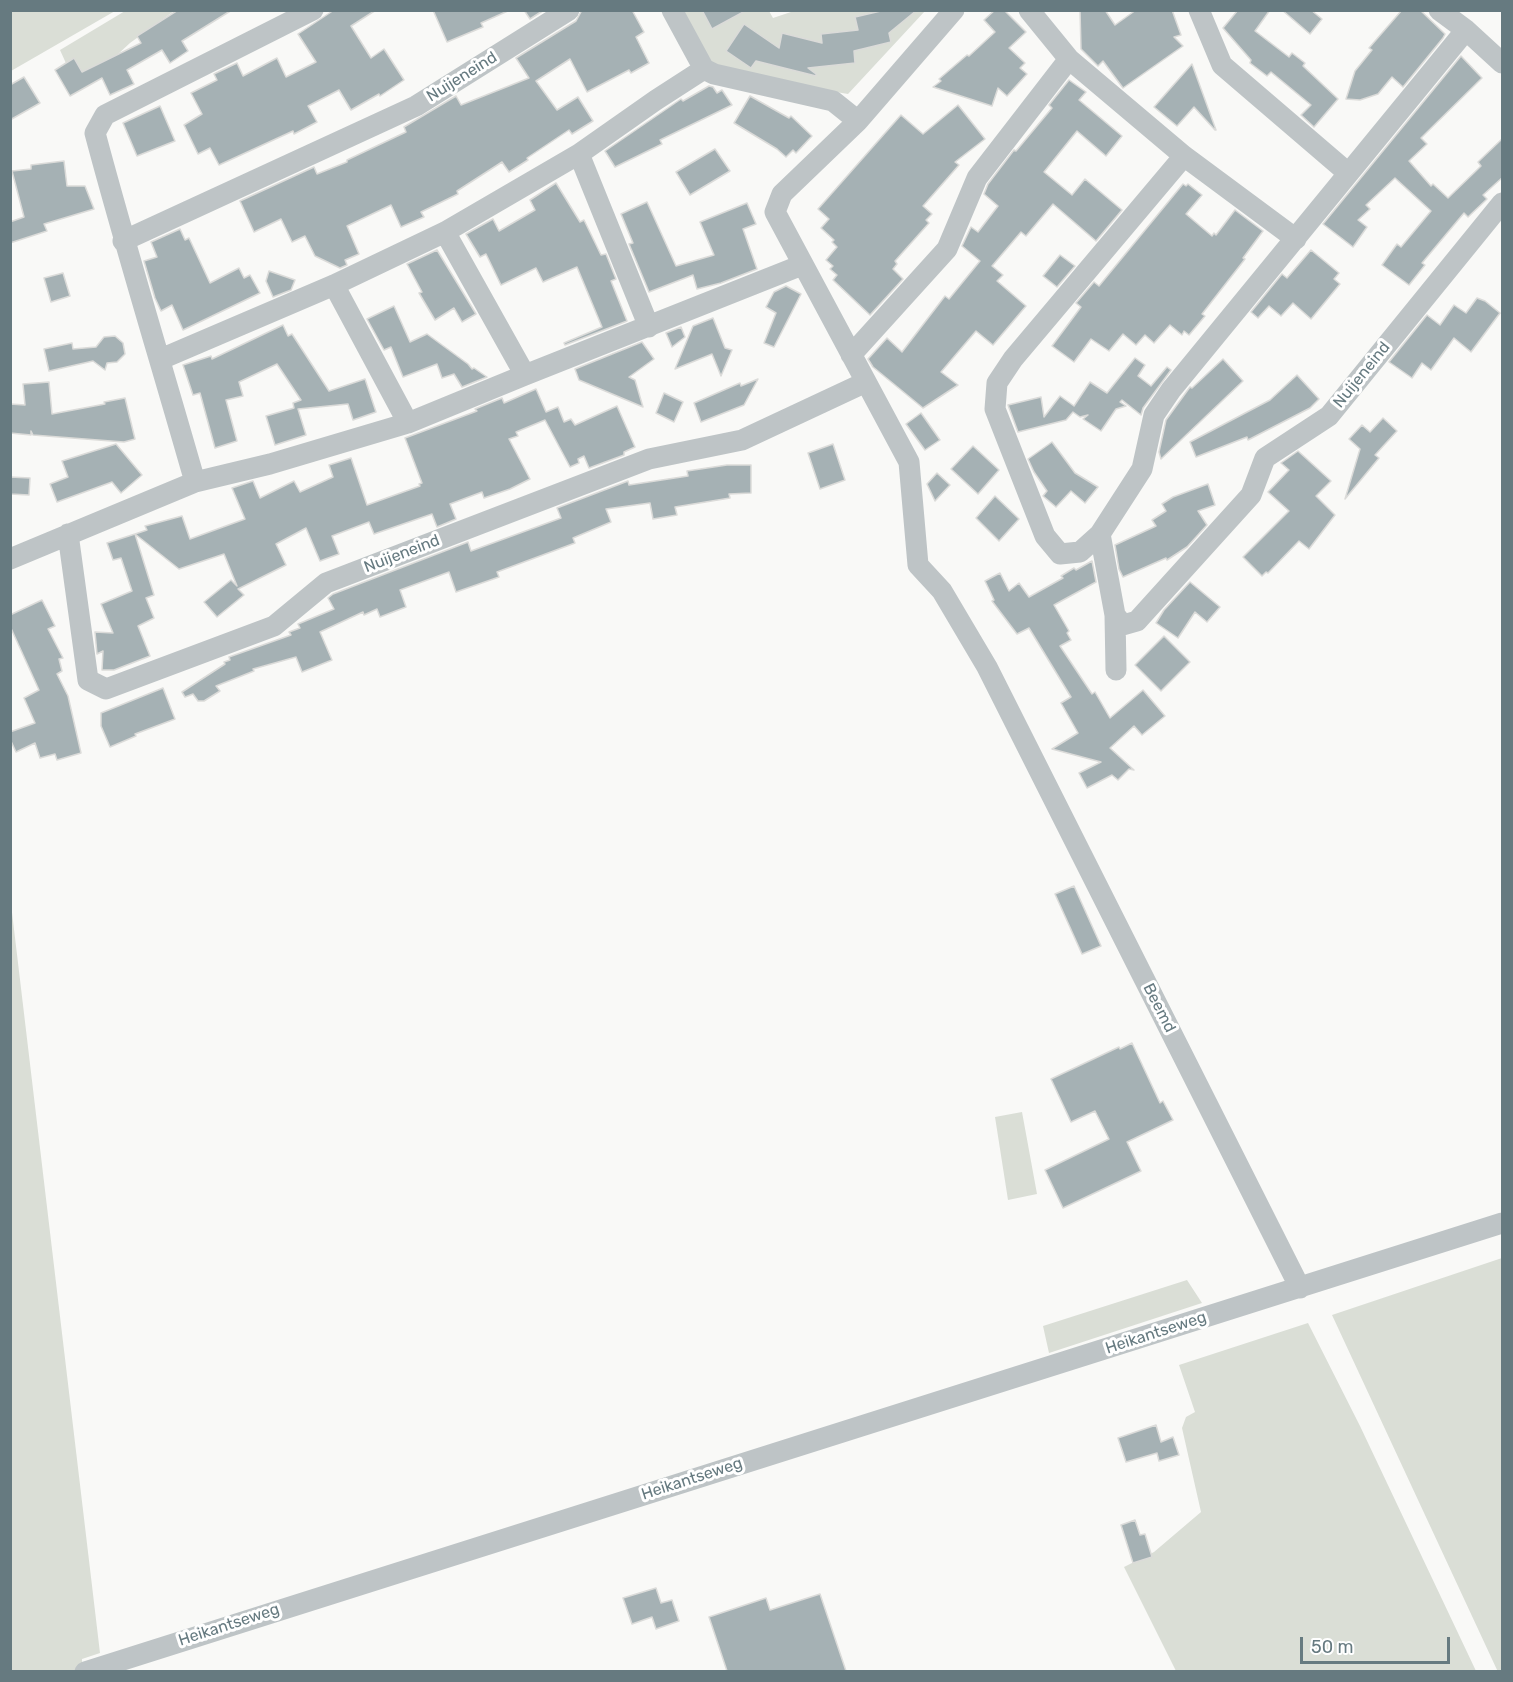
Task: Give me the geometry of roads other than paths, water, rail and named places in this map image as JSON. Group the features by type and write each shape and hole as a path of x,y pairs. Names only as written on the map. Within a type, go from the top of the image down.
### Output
{"street":[{"path":"195,482 161,359 123,241 94,134 105,115 313,10"},
{"name":"Nuijeneind","path":"123,241 416,105 569,10"},
{"path":"672,10 704,69 714,74 833,101 858,121"},
{"path":"866,382 775,212 782,194 858,121 954,10"},
{"path":"1029,10 1069,59 1184,156 1296,239"},
{"path":"1199,10 1222,65 1348,173"},
{"path":"1439,10 1466,30 1503,63"},
{"path":"1184,156 1013,359 997,383 995,409 1045,536 1060,554 1080,552 1100,534 1142,470 1154,415 1171,390 1466,30"},
{"path":"851,355 947,249 977,178 1069,59"},
{"path":"161,359 334,285 445,232 579,154 704,69"},
{"path":"579,154 650,327"},
{"name":"Nuijeneind","path":"1115,615 1123,625 1137,621 1251,495 1265,458 1329,416 1503,203"},
{"path":"445,232 525,375"},
{"path":"10,559 195,482 270,464 408,423 802,265"},
{"path":"334,285 408,423"},
{"name":"Nuijeneind","path":"68,534 88,680 105,689 274,626 326,583 649,459 742,440 866,382"},
{"name":"Beemd","path":"866,382 909,462 918,566 942,591 987,667 1300,1287"},
{"path":"1100,534 1115,615 1116,670"},
{"path":"1300,1287 1503,1222"},
{"name":"Heikantseweg","path":"85,1671 1300,1287"}]}
